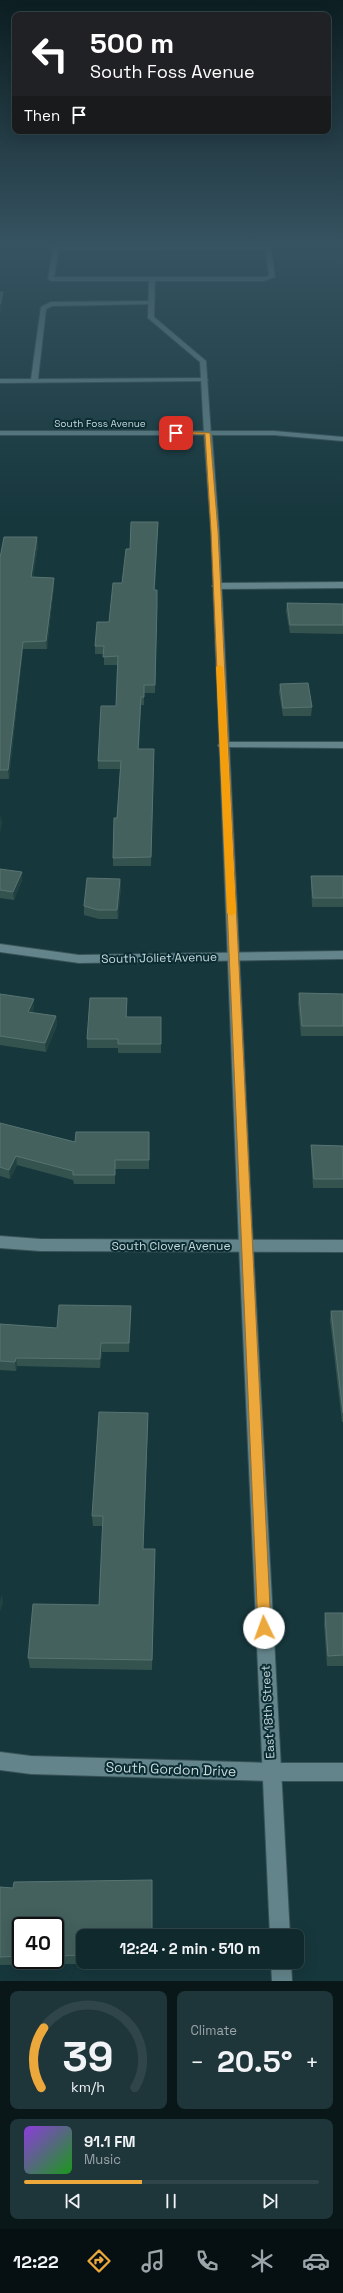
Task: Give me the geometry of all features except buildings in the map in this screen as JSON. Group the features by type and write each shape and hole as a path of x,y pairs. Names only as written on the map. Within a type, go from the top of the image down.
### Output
{"street":[{"path":"34,380 40,334"},
{"name":"East 18th Street","path":"169,334 203,361 205,380 234,956 246,1246 280,1929"},
{"path":"0,381 205,380"},
{"name":"South Foss Avenue","path":"0,434 297,434 343,439"},
{"path":"216,586 343,586"},
{"path":"223,746 343,745"},
{"name":"South Joliet Avenue","path":"0,948 79,959 145,960 234,956 343,955"},
{"name":"South Clover Avenue","path":"0,1242 40,1245 343,1246"},
{"name":"South Gordon Drive","path":"0,1761 32,1765 271,1772 343,1772"},
{"path":"281,1969 282,1981"}],"slow traffic":[{"path":"220,667 231,913"}],"route":[{"path":"176,433 208,433 214,531 264,1628"}]}
